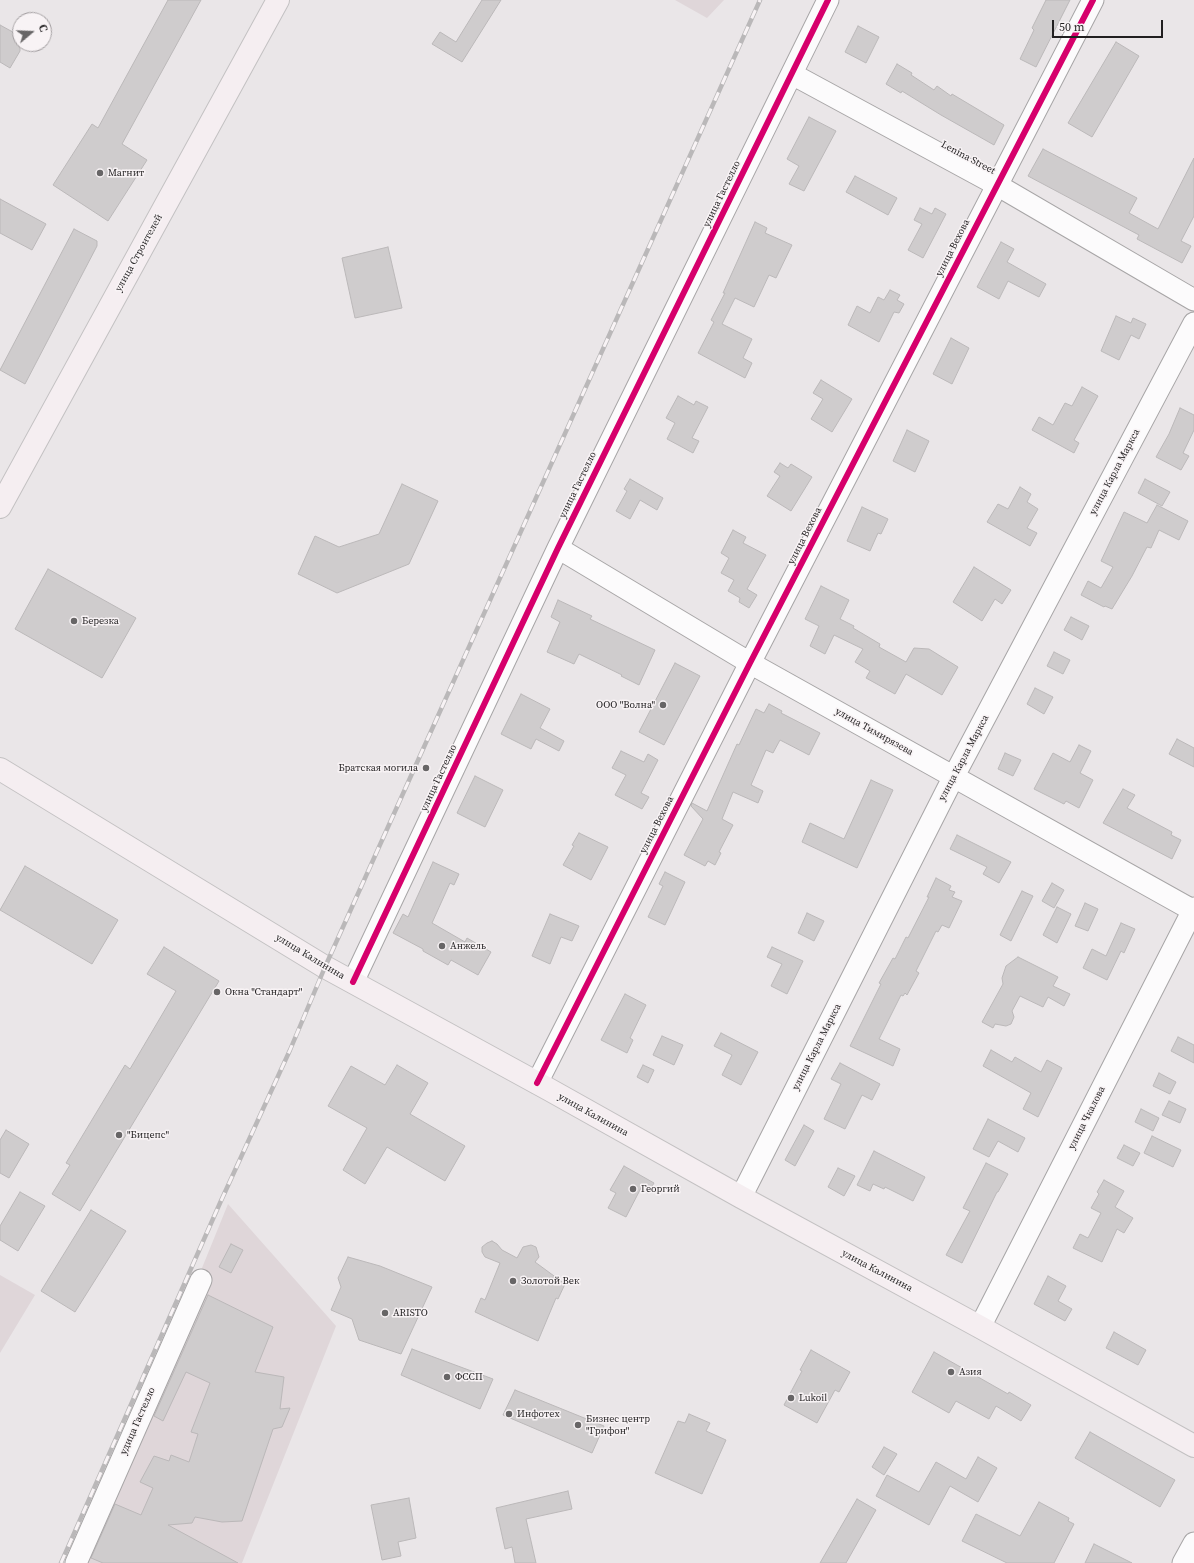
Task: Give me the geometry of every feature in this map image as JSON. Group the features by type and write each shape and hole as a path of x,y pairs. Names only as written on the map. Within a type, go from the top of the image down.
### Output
{"main road":[{"name":"улица Строителей","path":"0,507 278,0"},
{"name":"улица Калинина","path":"0,770 325,967 1194,1446"}],"street":[{"name":"улица Гастелло","path":"354,982 558,548 828,0"},
{"name":"улица Вехова","path":"537,1083 750,663 1093,0"},
{"name":"Lenina Street","path":"792,74 997,185 1194,300"},
{"name":"улица Карла Маркса","path":"741,1197 954,776 1194,322"},
{"name":"улица Тимирязева","path":"558,548 750,663 1194,910"},
{"name":"улица Чкалова","path":"980,1327 1194,910"},
{"name":"удица Гастелло","path":"76,1563 201,1280"},
{"path":"1184,1563 1194,1544"}],"shaded area":[{"path":"675,0 724,0 707,18"},
{"path":"228,1204 336,1326 242,1563 82,1563"},
{"path":"0,1275 35,1295 0,1353"}],"building":[{"path":"168,0 201,0 122,144 147,160 108,221 53,185 92,124 98,128"},
{"path":"482,0 501,0 462,62 432,44 440,32 456,42"},
{"path":"1046,0 1070,0 1036,67 1020,59 1034,30 1032,28"},
{"path":"0,25 12,32 12,52 19,52 10,68 0,62"},
{"path":"858,26 879,37 866,63 845,52"},
{"path":"1116,42 1139,56 1092,137 1068,123"},
{"path":"897,64 912,73 911,75 934,90 937,86 951,96 952,94 1004,125 994,145 902,91 901,93 886,84"},
{"path":"809,117 836,131 804,191 789,184 799,166 787,159"},
{"path":"1043,149 1137,198 1129,213 1158,229 1194,158 1194,216 1181,241 1191,246 1182,263 1137,239 1139,235 1028,176"},
{"path":"855,176 897,198 888,215 846,192"},
{"path":"0,199 46,224 32,250 0,233"},
{"path":"920,208 932,214 935,208 946,214 923,258 908,250 922,224 914,220"},
{"path":"755,222 767,228 765,233 792,245 776,278 769,275 754,307 735,298 722,324 752,339 743,358 752,363 745,378 698,353 714,322 711,320 725,293 723,293"},
{"path":"74,229 97,241 97,246 25,384 0,370"},
{"path":"1001,242 1014,249 1007,262 1046,284 1039,297 1008,281 999,299 977,287"},
{"path":"388,247 402,308 355,318 342,258"},
{"path":"890,290 900,295 897,300 904,304 899,313 894,312 879,342 848,325 857,306 870,313 878,297 884,300"},
{"path":"1116,316 1131,323 1133,318 1146,324 1139,339 1131,335 1119,360 1101,351"},
{"path":"951,338 969,348 952,384 933,374"},
{"path":"821,380 852,399 832,432 811,419 823,399 813,393"},
{"path":"1082,387 1098,396 1074,440 1079,443 1074,453 1032,430 1039,417 1053,425 1065,403 1072,406"},
{"path":"678,396 694,405 696,401 708,407 692,438 699,441 693,453 667,439 675,423 666,418"},
{"path":"1180,408 1194,415 1194,430 1183,453 1189,456 1181,470 1156,457 1169,434"},
{"path":"907,430 929,441 915,472 893,461"},
{"path":"780,463 788,468 791,464 812,477 791,511 767,496 780,476 774,472"},
{"path":"630,479 663,498 657,510 640,500 630,519 616,511 627,491 624,489"},
{"path":"1145,479 1170,492 1162,506 1138,493"},
{"path":"402,484 438,501 409,564 337,593 298,574 315,536 339,547 379,534"},
{"path":"1020,487 1031,494 1027,502 1038,509 1027,528 1037,533 1030,546 987,522 998,504 1008,509"},
{"path":"1157,505 1188,521 1179,540 1159,530 1151,548 1147,547 1112,609 1105,606 1104,607 1081,595 1088,581 1101,588 1113,567 1101,561 1124,512 1147,523"},
{"path":"862,507 888,519 881,534 878,533 870,551 847,541"},
{"path":"733,530 746,537 743,543 766,555 747,589 757,595 749,608 739,602 740,598 728,591 734,580 721,573 729,558 721,553"},
{"path":"974,567 1011,590 1002,604 995,599 982,621 953,602"},
{"path":"48,569 136,618 102,678 15,629"},
{"path":"821,586 849,600 840,619 854,626 853,628 880,644 879,647 906,662 914,648 929,649 958,667 942,695 906,674 895,694 866,678 870,671 855,662 863,649 834,635 825,654 810,646 819,626 805,619"},
{"path":"558,600 592,616 590,619 655,650 639,685 579,654 574,664 547,652 560,622 551,617"},
{"path":"1071,617 1089,626 1082,640 1064,630"},
{"path":"1054,652 1070,660 1063,674 1047,666"},
{"path":"675,663 700,676 664,745 639,732"},
{"path":"1035,688 1053,697 1044,714 1027,704"},
{"path":"521,694 550,709 540,728 564,741 559,751 536,739 531,749 501,734"},
{"path":"769,704 782,711 781,713 820,733 809,755 780,740 773,753 766,750 751,785 763,791 758,803 733,792 722,819 733,825 719,852 721,853 715,865 708,861 705,866 684,855 703,819 691,806 692,803 707,811 737,744 739,745 756,709 764,713"},
{"path":"1177,739 1194,748 1194,767 1169,754"},
{"path":"1079,745 1091,751 1080,773 1093,780 1079,808 1066,801 1064,804 1034,789 1053,753 1070,762"},
{"path":"621,751 644,762 648,754 658,760 641,793 649,797 642,809 615,795 626,775 612,768"},
{"path":"1005,753 1021,760 1013,776 998,769"},
{"path":"475,776 503,790 485,827 457,813"},
{"path":"871,780 893,790 857,868 802,842 810,823 844,839"},
{"path":"1123,789 1135,795 1127,808 1172,832 1171,835 1181,840 1172,859 1103,823"},
{"path":"579,833 608,847 591,880 563,865 574,846 572,845"},
{"path":"957,835 1011,862 999,883 983,874 987,867 950,849"},
{"path":"433,862 459,874 454,885 450,883 432,923 465,942 467,938 491,952 478,975 451,960 448,965 423,951 423,949 393,933 403,914 408,917"},
{"path":"25,866 118,920 92,964 0,910"},
{"path":"665,872 685,882 665,925 648,917 663,886 659,884"},
{"path":"936,878 951,886 949,890 955,892 952,897 962,901 949,928 942,925 938,932 936,931 916,971 919,973 907,995 905,993 903,996 901,995 879,1039 900,1049 893,1066 850,1046 881,984 879,983 893,958 895,959 906,937 908,938 929,897 927,897"},
{"path":"1052,883 1064,890 1054,908 1042,901"},
{"path":"1022,891 1033,896 1011,941 1000,935"},
{"path":"1085,903 1098,909 1088,931 1075,926"},
{"path":"1057,907 1071,914 1057,943 1043,935"},
{"path":"807,913 824,921 814,941 798,933"},
{"path":"550,914 579,926 572,941 561,937 550,964 532,956"},
{"path":"1121,923 1135,929 1124,953 1121,951 1107,980 1083,968 1092,949 1106,956"},
{"path":"164,947 219,981 80,1211 52,1194 70,1165 66,1163 125,1065 130,1069 176,991 147,974"},
{"path":"772,947 803,961 787,994 771,986 782,964 767,957"},
{"path":"1018,957 1058,977 1053,986 1070,994 1064,1006 1048,997 1043,1007 1020,996 1012,1011 1014,1017 1011,1024 1006,1026 995,1024 993,1028 982,1022 1003,984 1002,978 1006,966"},
{"path":"625,994 646,1005 630,1038 633,1040 627,1053 601,1040"},
{"path":"721,1033 758,1052 741,1085 722,1075 732,1055 714,1046"},
{"path":"662,1036 683,1045 674,1065 653,1055"},
{"path":"1178,1037 1194,1045 1194,1063 1171,1051"},
{"path":"991,1050 1012,1062 1015,1057 1041,1072 1047,1060 1062,1068 1038,1117 1023,1109 1031,1093 983,1066"},
{"path":"840,1063 880,1084 872,1100 862,1095 845,1129 824,1119 841,1084 831,1079"},
{"path":"397,1065 428,1083 410,1114 465,1146 445,1181 387,1147 365,1184 343,1170 367,1128 328,1106 351,1066 385,1085"},
{"path":"643,1065 654,1070 648,1083 637,1077"},
{"path":"1159,1073 1176,1082 1170,1094 1153,1086"},
{"path":"1169,1101 1186,1109 1180,1123 1162,1115"},
{"path":"1141,1109 1159,1118 1153,1131 1135,1122"},
{"path":"988,1119 1025,1138 1018,1152 998,1141 989,1157 973,1149"},
{"path":"804,1125 814,1131 795,1166 785,1160"},
{"path":"6,1130 29,1144 9,1178 0,1173 0,1140"},
{"path":"1152,1136 1181,1150 1173,1167 1144,1153"},
{"path":"1124,1145 1140,1153 1133,1166 1117,1158"},
{"path":"874,1151 925,1177 913,1201 885,1187 884,1189 873,1184 870,1191 857,1185"},
{"path":"986,1163 1008,1174 997,1192 962,1263 946,1255 970,1211 963,1208"},
{"path":"624,1166 654,1183 648,1193 641,1188 626,1217 608,1208 616,1193 610,1190"},
{"path":"838,1168 855,1176 844,1196 828,1187"},
{"path":"1104,1180 1124,1191 1115,1207 1133,1218 1124,1233 1117,1229 1102,1262 1073,1248 1080,1234 1088,1238 1101,1213 1091,1208 1099,1194 1097,1192"},
{"path":"20,1192 45,1206 18,1251 0,1240 0,1226"},
{"path":"91,1210 126,1231 75,1312 41,1291"},
{"path":"492,1241 502,1250 517,1258 523,1247 531,1245 536,1247 539,1257 535,1262 565,1284 558,1299 556,1298 538,1341 475,1312 481,1298 485,1300 500,1263 485,1257 482,1252 482,1247"},
{"path":"231,1244 243,1250 231,1273 219,1267"},
{"name":"ARISTO","path":"348,1257 380,1266 432,1287 401,1354 359,1340 352,1319 331,1310 341,1287 338,1278"},
{"path":"1048,1276 1066,1286 1058,1301 1072,1309 1065,1321 1034,1304"},
{"path":"208,1295 273,1327 255,1372 284,1377 280,1409 290,1408 282,1427 273,1429 242,1521 222,1522 195,1517 192,1523 168,1525 238,1563 103,1563 91,1558 115,1504 141,1515 153,1488 140,1482 154,1456 169,1461 171,1455 189,1462 198,1434 191,1432 210,1383 186,1372 163,1421 154,1416"},
{"path":"1114,1332 1146,1350 1138,1365 1106,1348"},
{"name":"ФССП","path":"412,1349 493,1379 480,1409 401,1375"},
{"path":"811,1350 850,1372 839,1392 835,1390 817,1423 784,1405"},
{"path":"934,1352 1008,1394 1009,1392 1031,1405 1021,1421 996,1406 989,1419 956,1401 949,1413 912,1392"},
{"path":"515,1390 604,1426 592,1453 503,1415"},
{"path":"689,1414 710,1423 706,1431 726,1440 702,1494 655,1473 678,1421 685,1423"},
{"path":"1090,1432 1175,1480 1160,1507 1075,1458"},
{"path":"884,1447 897,1454 884,1475 872,1467"},
{"path":"978,1457 997,1468 978,1502 950,1486 929,1525 876,1496 887,1475 919,1492 936,1462 966,1479"},
{"path":"568,1491 572,1509 526,1519 536,1563 515,1563 512,1547 505,1549 496,1508"},
{"path":"409,1498 416,1538 398,1542 401,1556 382,1560 371,1505"},
{"path":"857,1499 876,1510 846,1563 820,1563"},
{"path":"1039,1502 1069,1518 1068,1521 1074,1524 1054,1563 1007,1563 962,1541 976,1514 1020,1536"},
{"path":"1094,1544 1132,1563 1085,1563"}],"railway":[{"path":"61,1563 220,1203 290,1050 325,967 760,0"}],"cycle path":[{"path":"353,982 558,548 828,0"},
{"path":"537,1083 750,663 1093,0"}],"place":[{"name":"Магнит","path":"100,173"},
{"name":"Березка","path":"74,621"},
{"name":"ООО \"Волна\"","path":"663,705"},
{"name":"Братская могила","path":"426,768"},
{"name":"Анжель","path":"442,946"},
{"name":"Окна \"Стандарт\"","path":"217,992"},
{"name":"\"Бицепс\"","path":"119,1135"},
{"name":"Георгий","path":"633,1189"},
{"name":"Золотой Век","path":"513,1281"},
{"name":"ARISTO","path":"385,1313"},
{"name":"Азия","path":"951,1372"},
{"name":"ФССП","path":"447,1377"},
{"name":"Lukoil","path":"791,1398"},
{"name":"Инфотех","path":"509,1414"},
{"name":"Бизнес центр \"Грифон\"","path":"578,1425"}]}
